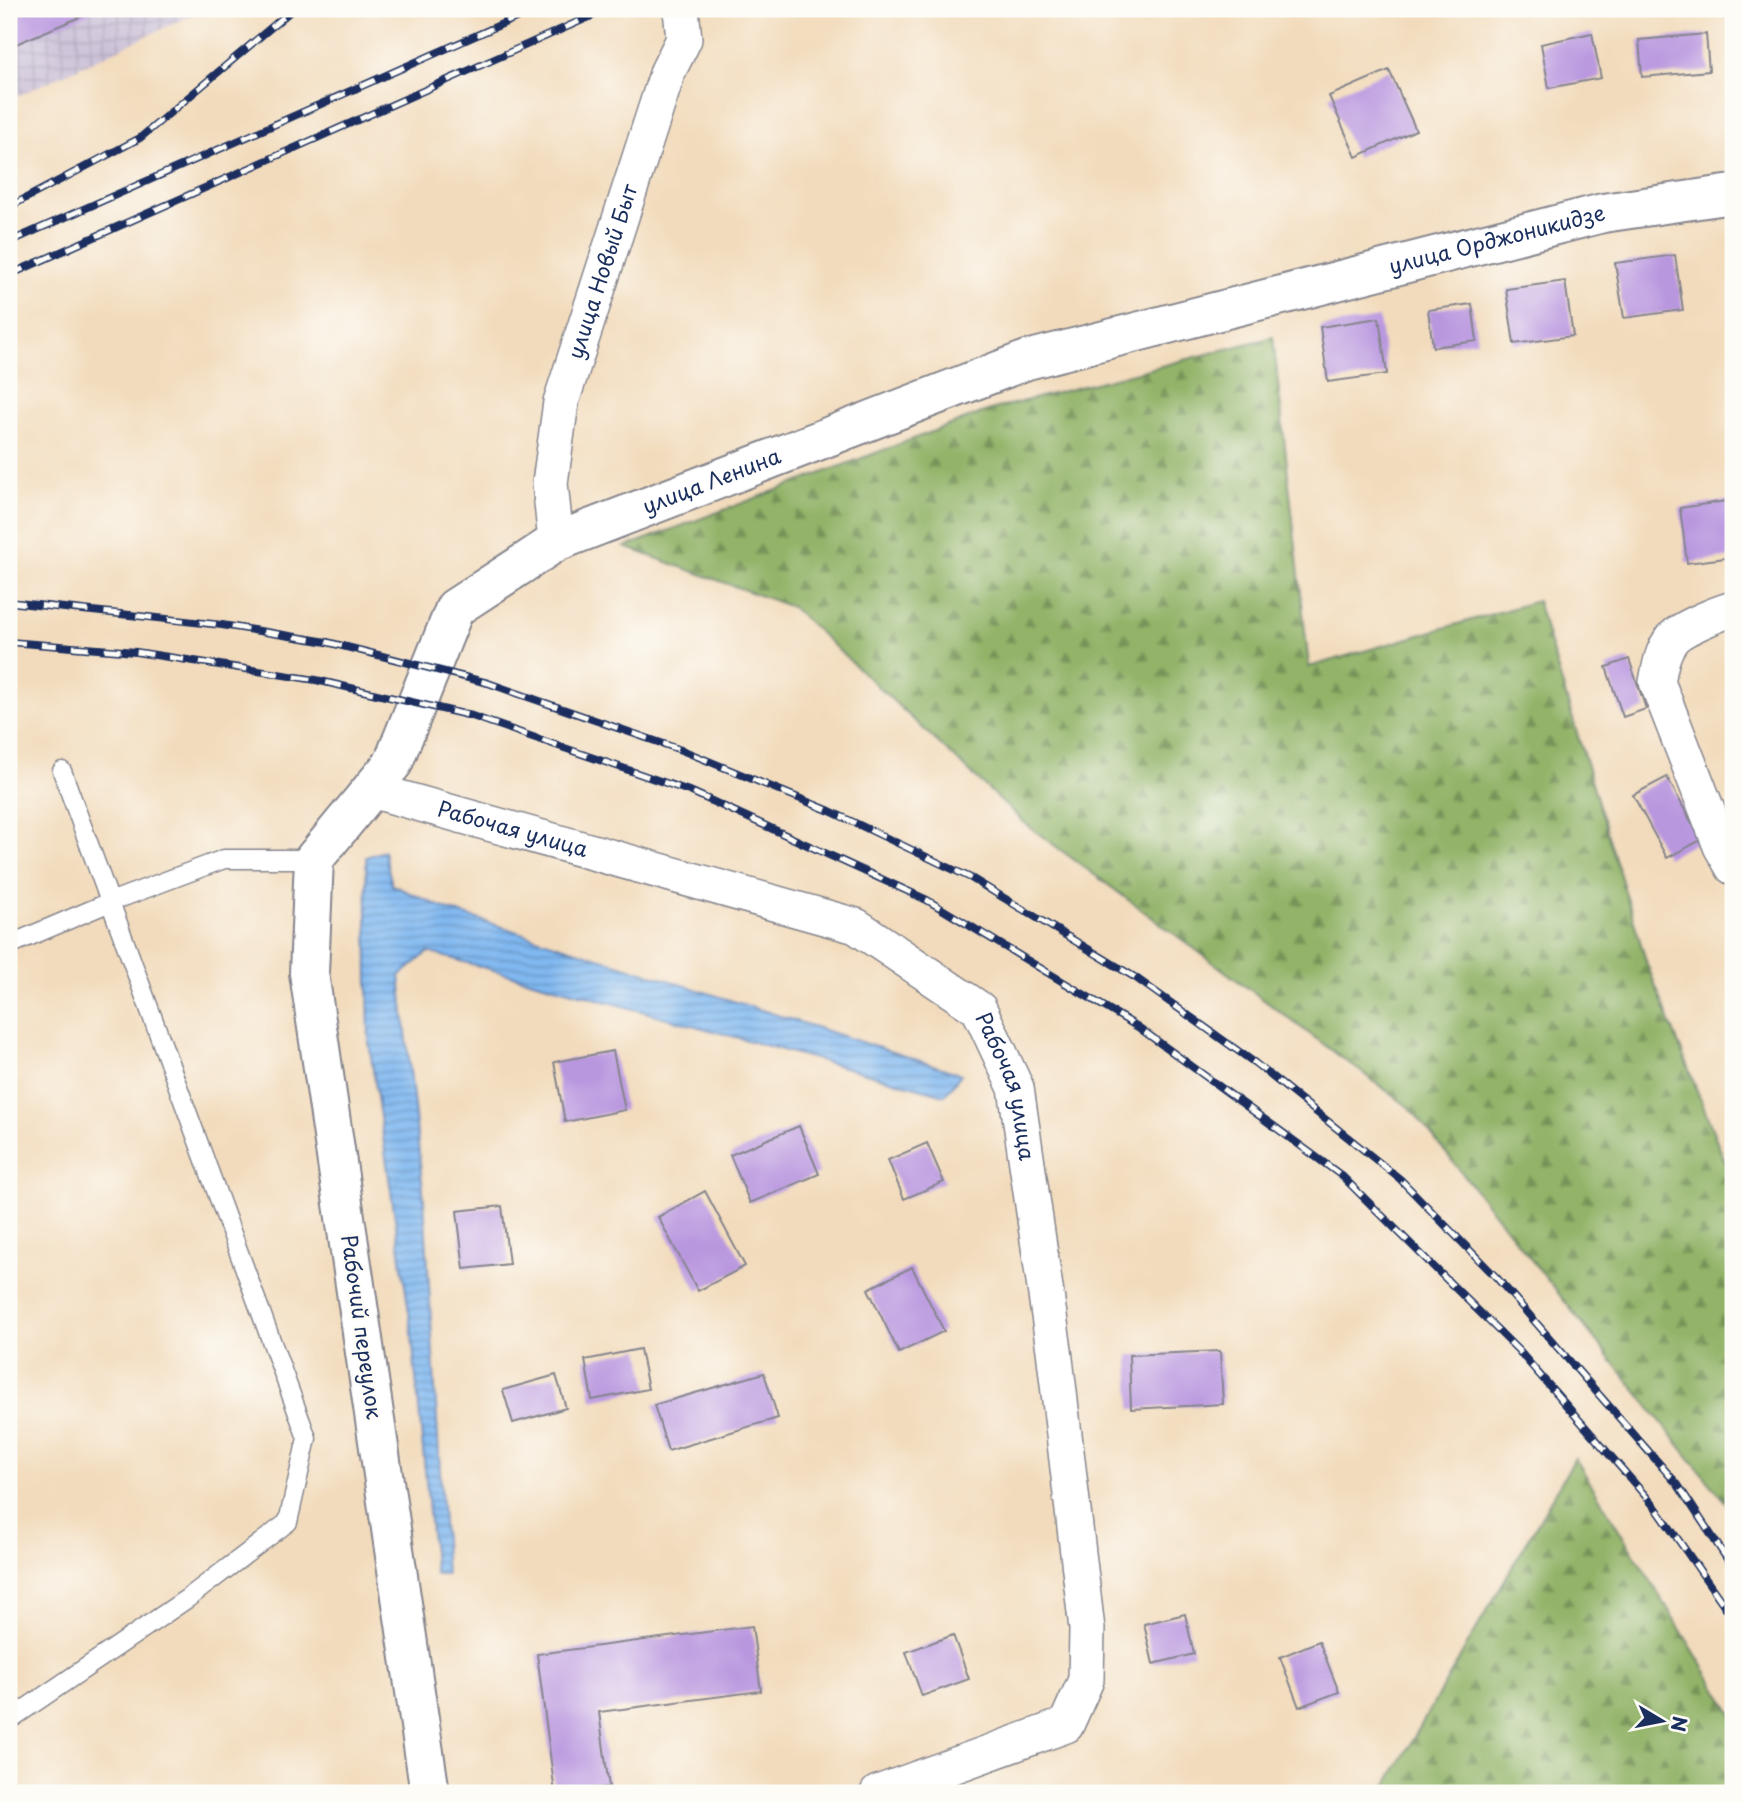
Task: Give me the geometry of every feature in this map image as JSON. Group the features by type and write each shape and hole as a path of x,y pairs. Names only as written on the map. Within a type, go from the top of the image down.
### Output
{"street":[{"name":"улица Новый Быт","path":"556,542 550,483 561,402 668,71 684,39 681,9"},
{"name":"улица Орджоникидзе","path":"1263,300 1603,213 1733,194"},
{"name":"улица Ленина","path":"314,859 393,762 455,608 556,542 1027,360 1263,300"},
{"path":"1733,609 1714,615 1672,638 1661,658 1657,682 1721,846 1733,867"},
{"name":"Рабочая улица","path":"370,790 856,926 979,1009 1016,1088 1055,1350 1087,1629 1086,1680 1066,1725 878,1793"},
{"name":"Рабочий переулок","path":"314,859 309,973 430,1793"}],"lane":[{"path":"9,1720 187,1598 288,1522 306,1438 62,771"},
{"path":"9,945 110,902 224,859 314,859"}],"shaded area":[{"path":"9,9 205,9 9,100"}],"green space":[{"path":"1273,337 1309,667 1537,601 1647,964 1733,1178 1733,1512 1410,1108 1027,825 792,607 625,547 990,410"},
{"path":"1575,1458 1733,1715 1733,1793 1382,1793"}],"water":[{"path":"384,851 392,885 446,909 961,1074 945,1095 428,952 400,976 424,1200 446,1574 435,1574 411,1326 369,1043 366,857"}],"building":[{"path":"9,9 99,9 9,47"},
{"path":"1592,33 1601,78 1549,88 1541,44"},
{"path":"1706,34 1709,71 1642,77 1639,40"},
{"path":"1389,70 1416,130 1356,157 1329,96"},
{"path":"1675,255 1683,310 1624,318 1615,263"},
{"path":"1565,281 1573,336 1514,344 1506,289"},
{"path":"1472,304 1477,341 1433,347 1428,310"},
{"path":"1379,318 1387,374 1328,382 1320,327"},
{"path":"1733,500 1733,557 1687,563 1680,508"},
{"path":"1629,659 1646,709 1623,717 1606,667"},
{"path":"1667,777 1701,840 1667,858 1633,795"},
{"path":"613,1051 625,1110 565,1122 554,1062"},
{"path":"799,1126 819,1174 750,1203 730,1155"},
{"path":"927,1143 944,1182 904,1199 888,1160"},
{"path":"705,1191 745,1266 698,1291 658,1217"},
{"path":"502,1206 509,1264 464,1269 457,1211"},
{"path":"912,1267 944,1331 899,1353 868,1289"},
{"path":"640,1349 648,1389 592,1400 585,1360"},
{"path":"1220,1351 1223,1404 1131,1409 1129,1355"},
{"path":"764,1373 778,1418 668,1451 654,1405"},
{"path":"556,1375 566,1408 513,1423 503,1390"},
{"path":"1185,1614 1194,1654 1153,1664 1144,1624"},
{"path":"752,1626 761,1691 599,1712 609,1787 555,1793 537,1654"},
{"path":"953,1635 969,1679 922,1696 906,1652"},
{"path":"1319,1641 1339,1692 1299,1707 1280,1657"}],"railway":[{"path":"9,207 140,138 293,9"},
{"path":"9,242 536,9"},
{"path":"9,275 607,9"},
{"path":"9,602 222,625 327,642 488,683 684,751 830,811 971,878 1136,978 1255,1063 1400,1179 1496,1277 1678,1485 1733,1568"},
{"path":"9,642 136,652 316,680 472,716 692,792 927,900 1138,1027 1342,1176 1518,1350 1656,1508 1733,1618"}]}
